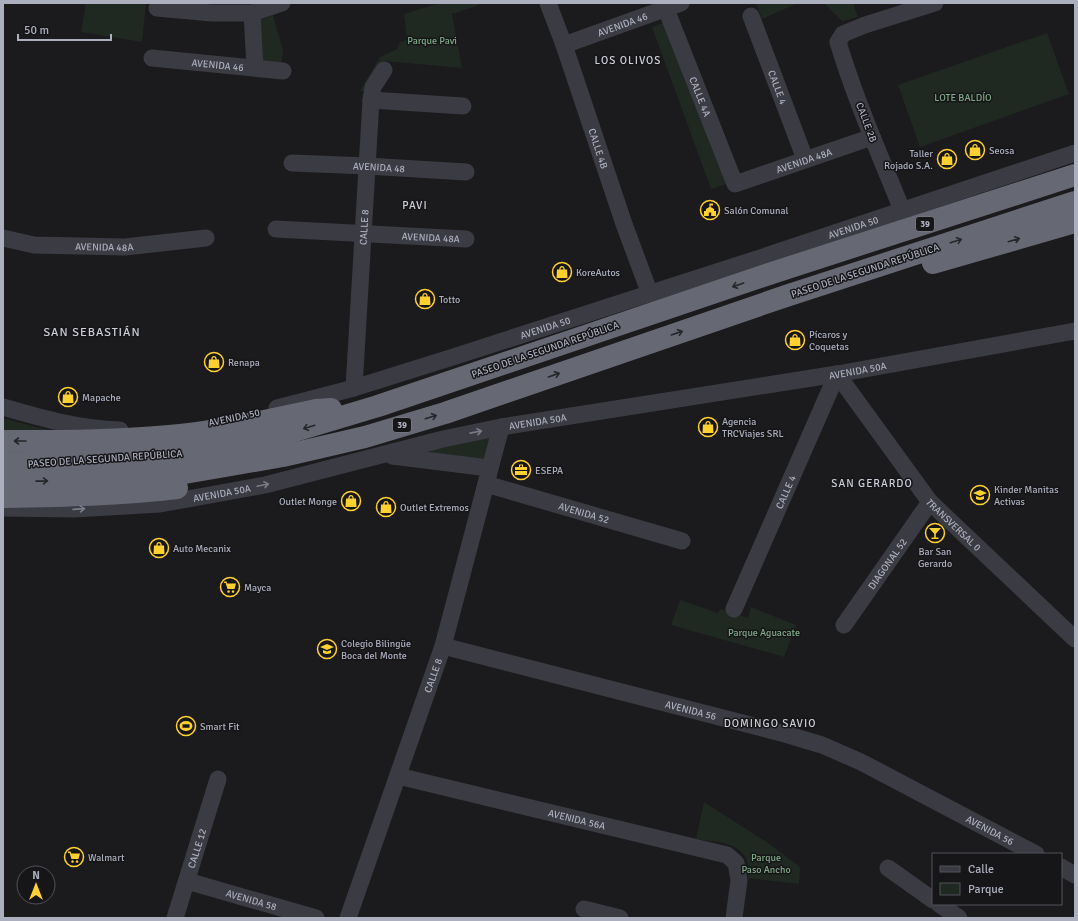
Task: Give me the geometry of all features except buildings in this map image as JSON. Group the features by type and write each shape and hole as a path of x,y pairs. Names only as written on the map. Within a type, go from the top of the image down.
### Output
{"highway":[{"path":"775,272 906,219 1075,163"},
{"name":"PASEO DE LA SEGUNDA REPÚBLICA","path":"3,463 115,459 179,454 288,433 378,406 775,272 1075,175"},
{"name":"PASEO DE LA SEGUNDA REPÚBLICA","path":"3,482 90,480 179,474 283,456 365,437 445,413 786,296 1075,202"},
{"path":"786,296 878,280 1075,222"},
{"path":"3,441 99,440 171,436 219,429 316,410 378,406"},
{"path":"3,497 78,496 132,493 189,487 310,462 365,437"}],"street":[{"path":"157,8 212,13 252,13 282,3"},
{"name":"CALLE 4B","path":"548,3 564,45 624,224 650,294"},
{"name":"CALLE 2B","path":"902,210 872,137 844,63 838,42 843,34 865,25 935,3"},
{"name":"AVENIDA 46","path":"564,45 646,9 674,6"},
{"name":"CALLE 4A","path":"674,6 735,184"},
{"path":"252,13 255,68"},
{"name":"CALLE 4","path":"751,16 805,159"},
{"name":"AVENIDA 46","path":"152,58 283,71"},
{"name":"CALLE 8","path":"354,388 371,100 373,87 384,70"},
{"path":"371,100 463,106"},
{"name":"AVENIDA 48A","path":"735,184 872,137"},
{"name":"AVENIDA 50","path":"3,407 43,419 101,430 162,428 213,422 285,406 354,388 650,294 1075,153"},
{"name":"AVENIDA 48","path":"292,163 466,172"},
{"name":"AVENIDA 48A","path":"276,229 466,240"},
{"name":"AVENIDA 48A","path":"3,238 34,245 125,247 206,238"},
{"name":"AVENIDA 50A","path":"3,508 74,509 160,504 265,485 443,439 501,427 837,374 1075,331"},
{"name":"CALLE 4","path":"734,609 837,374"},
{"name":"TRANSVERSAL 0","path":"837,374 930,502 1075,639"},
{"name":"CALLE 8","path":"348,918 443,646 501,427"},
{"name":"AVENIDA 52","path":"384,455 487,476 682,542"},
{"name":"DIAGONAL 52","path":"844,625 930,502"},
{"name":"AVENIDA 56","path":"443,646 777,732 822,745 861,762 1034,853"},
{"name":"AVENIDA 56A","path":"398,776 727,855 736,863 739,880 734,918"},
{"name":"CALLE 12","path":"175,918 218,779"},
{"path":"888,868 932,899"},
{"path":"1062,868 1075,875"},
{"name":"AVENIDA 58","path":"187,881 316,918"},
{"path":"940,905 959,918"},
{"path":"584,909 620,918"}],"green space":[{"path":"86,3 146,3 142,42 81,32"},
{"name":"Parque Pavi","path":"440,3 478,3 479,5 452,14 462,68 384,61 376,75 376,91 360,91 380,57 397,49 400,42 407,40 404,14"},
{"path":"756,3 798,3 762,19"},
{"path":"824,3 853,3 858,17 842,21"},
{"path":"273,15 283,51 281,66 260,64 256,21"},
{"path":"671,20 729,183 711,189 652,27"},
{"name":"LOTE BALDÍO","path":"1047,33 1069,94 920,147 898,85"},
{"path":"3,418 36,427 71,434 3,436"},
{"path":"491,436 484,460 411,451"},
{"name":"Parque Aguacate","path":"680,600 718,613 720,609 748,618 751,607 796,625 784,657 671,625"},
{"name":"Parque Paso Ancho","path":"704,802 768,843 800,867 799,884 748,878 748,865 741,851 727,844 696,839"}],"place":[{"name":"Seosa","path":"975,150"},
{"name":"Taller Rojado S.A.","path":"947,159"},
{"name":"Salón Comunal","path":"710,210"},
{"name":"KoreAutos","path":"562,272"},
{"name":"Totto","path":"425,299"},
{"name":"Pícaros y Coquetas","path":"795,340"},
{"name":"Renapa","path":"214,362"},
{"name":"Mapache","path":"68,397"},
{"name":"Agencia TRCViajes SRL","path":"708,427"},
{"name":"ESEPA","path":"521,470"},
{"name":"Kinder Manitas Activas","path":"980,495"},
{"name":"Outlet Monge","path":"351,501"},
{"name":"Outlet Extremos","path":"386,507"},
{"name":"Bar San Gerardo","path":"935,533"},
{"name":"Auto Mecanix","path":"159,548"},
{"name":"Mayca","path":"230,587"},
{"name":"Colegio Bilingüe Boca del Monte","path":"327,649"},
{"name":"Smart Fit","path":"186,726"},
{"name":"Walmart","path":"74,857"}],"district":[{"name":"LOS OLIVOS","path":"628,60"},
{"name":"PAVI","path":"415,205"},
{"name":"SAN SEBASTIÁN","path":"92,332"},
{"name":"SAN GERARDO","path":"872,483"},
{"name":"DOMINGO SAVIO","path":"770,723"}]}
